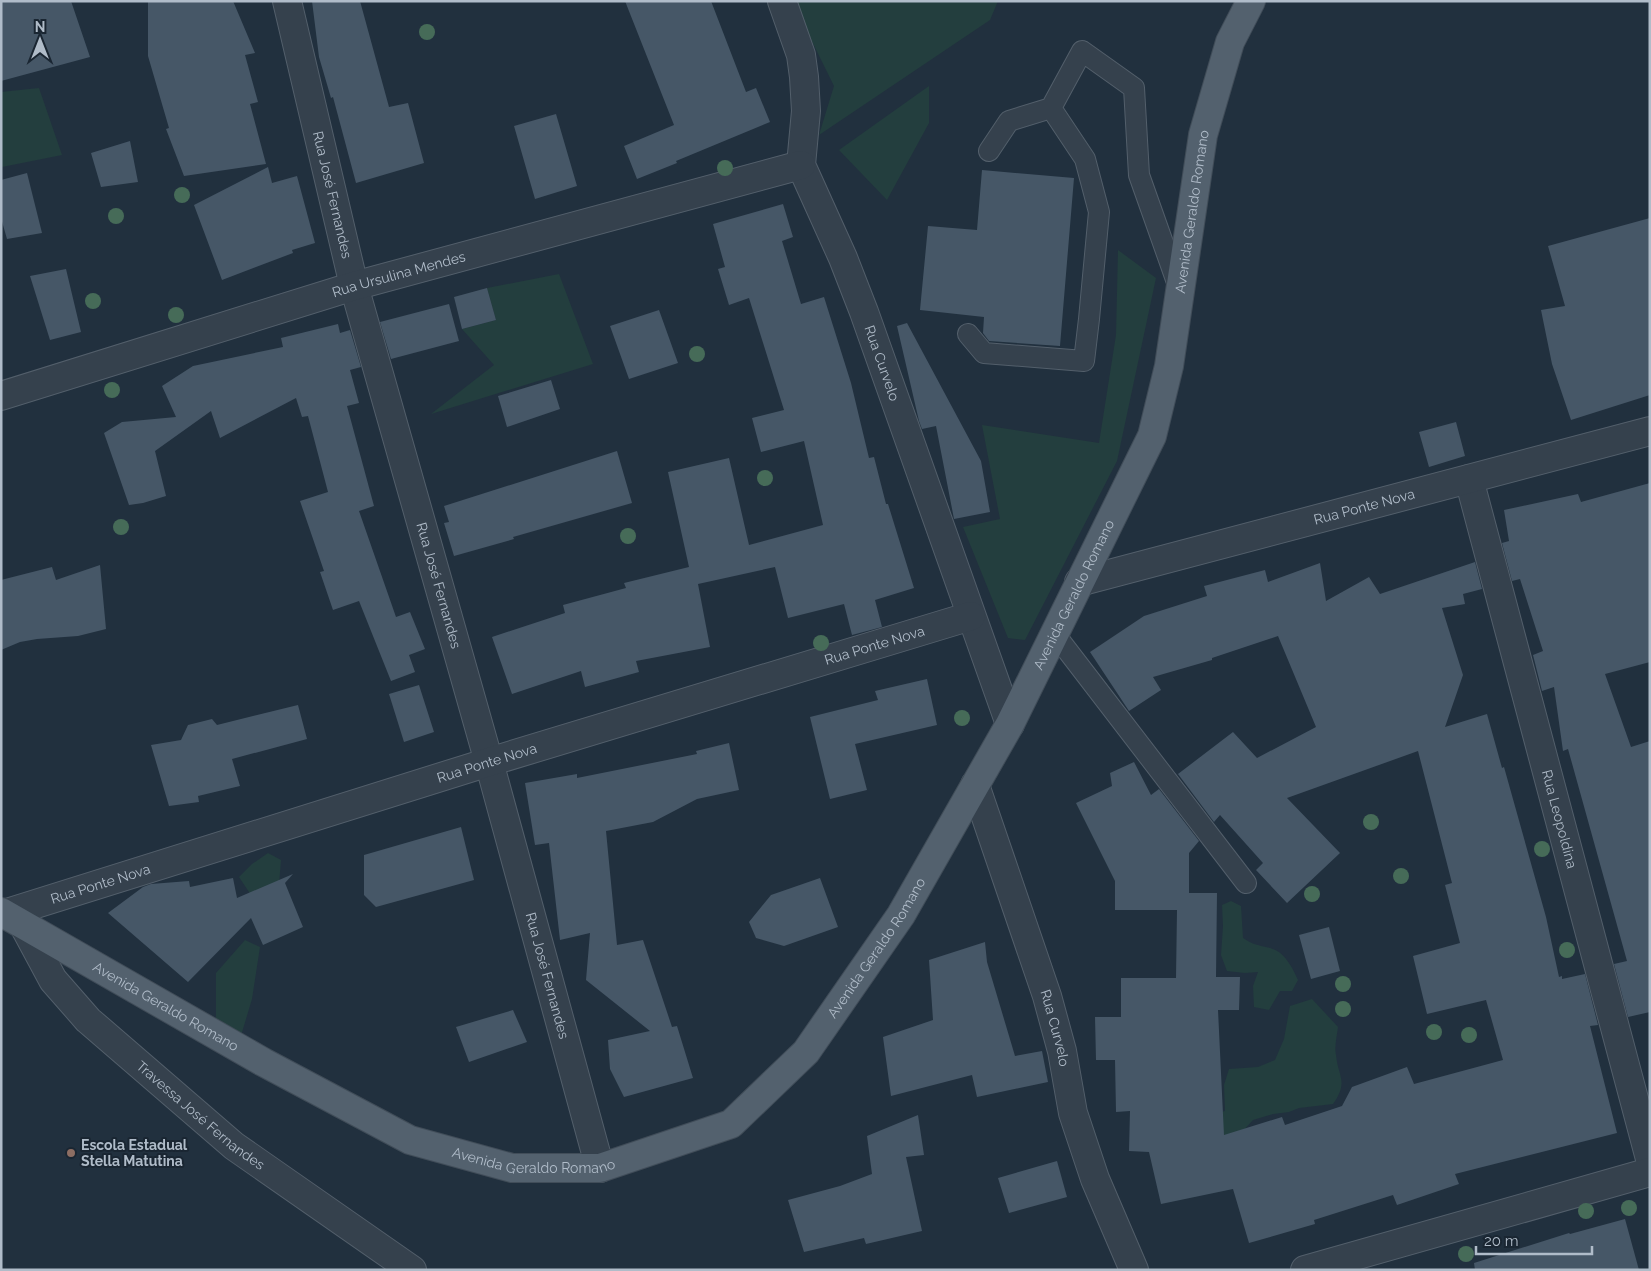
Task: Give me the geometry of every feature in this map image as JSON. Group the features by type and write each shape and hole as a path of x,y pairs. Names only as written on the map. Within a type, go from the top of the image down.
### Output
{"main road":[{"name":"Avenida Geraldo Romano","path":"10,917 263,1062 410,1140 512,1168 600,1168 731,1124 806,1052 901,914 1010,724 1152,436 1169,366 1203,135 1230,42 1251,1"}],"street":[{"name":"Rua José Fernandes","path":"287,1 354,286 489,762 600,1168"},
{"name":"Rua Curvelo","path":"782,1 801,55 804,77 806,111 801,165 843,258 864,312 1010,724"},
{"name":"Rua Ursulina Mendes","path":"1,396 354,286 801,165"},
{"name":"Rua Ponte Nova","path":"1079,582 1650,431"},
{"name":"Rua Leopoldina","path":"1469,480 1650,1159"},
{"name":"Rua Ponte Nova","path":"10,917 489,762 971,616"},
{"name":"Rua Curvelo","path":"975,785 1047,996 1062,1051 1073,1113 1095,1179 1134,1270"},
{"name":"Travessa José Fernandes","path":"10,917 52,980 88,1020 234,1146 412,1270"},
{"path":"1305,1270 1650,1172"}],"lane":[{"path":"988,151 1009,121 1051,108 1082,52 1134,88 1139,175 1180,290"},
{"path":"968,334 984,353 1084,361 1098,212 1085,159 1051,108"},
{"path":"1054,633 1246,883"}],"green space":[{"path":"793,1 998,1 990,20 819,135 834,86"},
{"path":"929,86 929,123 887,200 839,150"},
{"path":"39,88 62,155 2,167 1,92"},
{"path":"1118,250 1156,278 1117,461 1025,640 1008,638 963,527 1000,519 982,425 1099,443 1116,335"},
{"path":"559,274 593,364 431,414 494,365 462,329 496,320 487,288"},
{"path":"268,853 281,860 279,884 251,895 239,877 252,864"},
{"path":"1231,901 1241,906 1243,938 1275,950 1284,956 1298,980 1292,991 1280,991 1269,1010 1254,1007 1253,986 1258,972 1227,971 1221,955 1222,905"},
{"path":"245,940 260,947 252,999 240,1039 216,1022 216,973"},
{"path":"1312,999 1338,1027 1335,1052 1342,1084 1338,1096 1333,1104 1299,1108 1253,1120 1228,1147 1217,1113 1225,1111 1224,1085 1229,1069 1258,1067 1275,1060 1284,1039 1290,1006"}],"building":[{"path":"1,1 71,1 90,57 1,81"},
{"path":"148,1 233,1 255,53 245,55 258,102 250,104 266,164 184,176 166,129 169,128 148,56"},
{"path":"312,1 360,1 389,107 408,103 424,163 356,183 333,97 331,98 319,57"},
{"path":"625,1 711,1 746,92 756,88 770,122 637,179 624,146 674,125"},
{"path":"556,114 577,186 535,199 514,126"},
{"path":"130,141 138,182 101,187 91,153"},
{"path":"268,167 272,183 297,176 315,243 292,250 293,253 222,280 194,205"},
{"path":"982,170 1074,178 1060,346 989,341 983,333 984,317 920,310 928,226 977,230"},
{"path":"27,173 42,233 7,239 1,218 1,180"},
{"path":"783,204 793,237 782,241 801,304 824,297 851,383 869,458 874,457 886,504 888,504 914,588 875,600 882,627 852,635 844,604 788,618 775,567 698,584 710,647 636,661 639,672 585,687 581,671 512,694 492,637 565,613 563,605 626,588 624,583 689,567 668,472 729,458 749,545 823,525 804,441 761,452 752,418 784,410 749,298 729,305 718,269 725,267 713,224"},
{"path":"1650,218 1650,395 1571,420 1552,364 1541,310 1565,306 1548,246"},
{"path":"66,269 81,332 50,340 30,276"},
{"path":"487,288 496,320 462,329 454,297"},
{"path":"449,304 459,341 391,359 380,322"},
{"path":"659,310 678,363 629,379 610,326"},
{"path":"907,323 981,461 990,512 954,519 936,426 922,429 919,421 897,326"},
{"path":"338,324 340,333 350,330 361,367 350,370 359,403 347,406 374,506 359,511 396,617 410,612 425,649 409,655 415,672 391,681 359,601 333,610 320,572 324,571 300,501 328,492 308,416 302,417 296,398 220,438 211,411 155,451 166,496 143,503 129,505 104,433 122,422 176,417 162,386 193,366 283,347 281,338"},
{"path":"551,380 560,409 507,427 498,396"},
{"path":"1456,422 1465,456 1429,467 1419,432"},
{"path":"617,451 632,503 454,556 444,523 449,522 444,506"},
{"path":"1650,483 1650,662 1605,674 1631,747 1650,741 1650,1012 1628,1017 1614,964 1627,961 1568,749 1563,751 1554,687 1542,691 1533,655 1543,651 1520,579 1512,581 1502,543 1509,541 1504,510 1578,494 1581,502"},
{"path":"1475,562 1482,589 1463,594 1465,604 1442,608 1463,675 1445,727 1487,714 1502,768 1504,767 1546,917 1559,977 1562,976 1562,979 1585,974 1598,1025 1590,1026 1617,1133 1455,1174 1459,1184 1397,1205 1393,1195 1314,1220 1315,1224 1249,1243 1233,1189 1161,1204 1149,1152 1129,1151 1130,1111 1116,1112 1115,1060 1096,1060 1095,1017 1121,1017 1121,978 1176,978 1177,910 1115,910 1115,881 1076,803 1112,786 1110,773 1134,762 1151,795 1159,789 1199,841 1189,853 1189,893 1217,893 1216,977 1240,977 1239,1010 1218,1010 1224,1135 1282,1117 1285,1125 1342,1106 1352,1087 1407,1067 1414,1084 1503,1060 1486,1000 1427,1014 1413,956 1460,943 1445,885 1452,883 1418,751 1287,798 1340,853 1287,903 1256,870 1263,863 1220,815 1214,822 1178,774 1233,732 1257,758 1316,727 1278,636 1212,658 1212,660 1153,677 1161,690 1129,711 1090,652 1144,616 1207,596 1204,586 1265,570 1268,582 1320,563 1326,601 1369,577 1380,594"},
{"path":"100,565 106,629 78,636 20,642 1,650 1,580 52,567 56,580"},
{"path":"927,679 937,725 855,744 867,790 830,799 810,717 878,700 875,691"},
{"path":"419,685 434,732 404,742 389,694"},
{"path":"298,705 307,739 232,759 240,786 198,796 199,802 169,806 151,745 181,740 188,725 212,719 217,725"},
{"path":"729,743 739,790 697,799 653,822 606,831 617,945 643,940 672,1027 677,1026 693,1078 624,1097 610,1069 608,1040 650,1031 586,980 590,933 560,940 549,843 535,845 525,783 577,774 577,778 697,754 696,751"},
{"path":"461,827 474,880 376,907 364,895 364,855"},
{"path":"293,874 285,883 303,927 263,945 251,918 188,982 108,913 143,887 151,884 189,881 190,887 233,878 237,898"},
{"path":"820,878 838,927 784,946 756,938 749,922 771,895"},
{"path":"1329,927 1340,971 1311,979 1299,935"},
{"path":"985,942 987,962 1015,1056 1042,1051 1048,1082 977,1097 972,1075 891,1096 883,1037 933,1020 929,960"},
{"path":"513,1010 527,1042 469,1062 456,1027"},
{"path":"918,1115 924,1155 906,1157 922,1231 866,1244 864,1238 804,1252 788,1200 840,1186 872,1174 867,1136"},
{"path":"1057,1161 1067,1197 1009,1213 998,1178"},
{"path":"1625,1219 1639,1270 1475,1270 1474,1263 1569,1233"}],"place":[{"name":"Escola Estadual Stella Matutina","path":"71,1153"}]}
